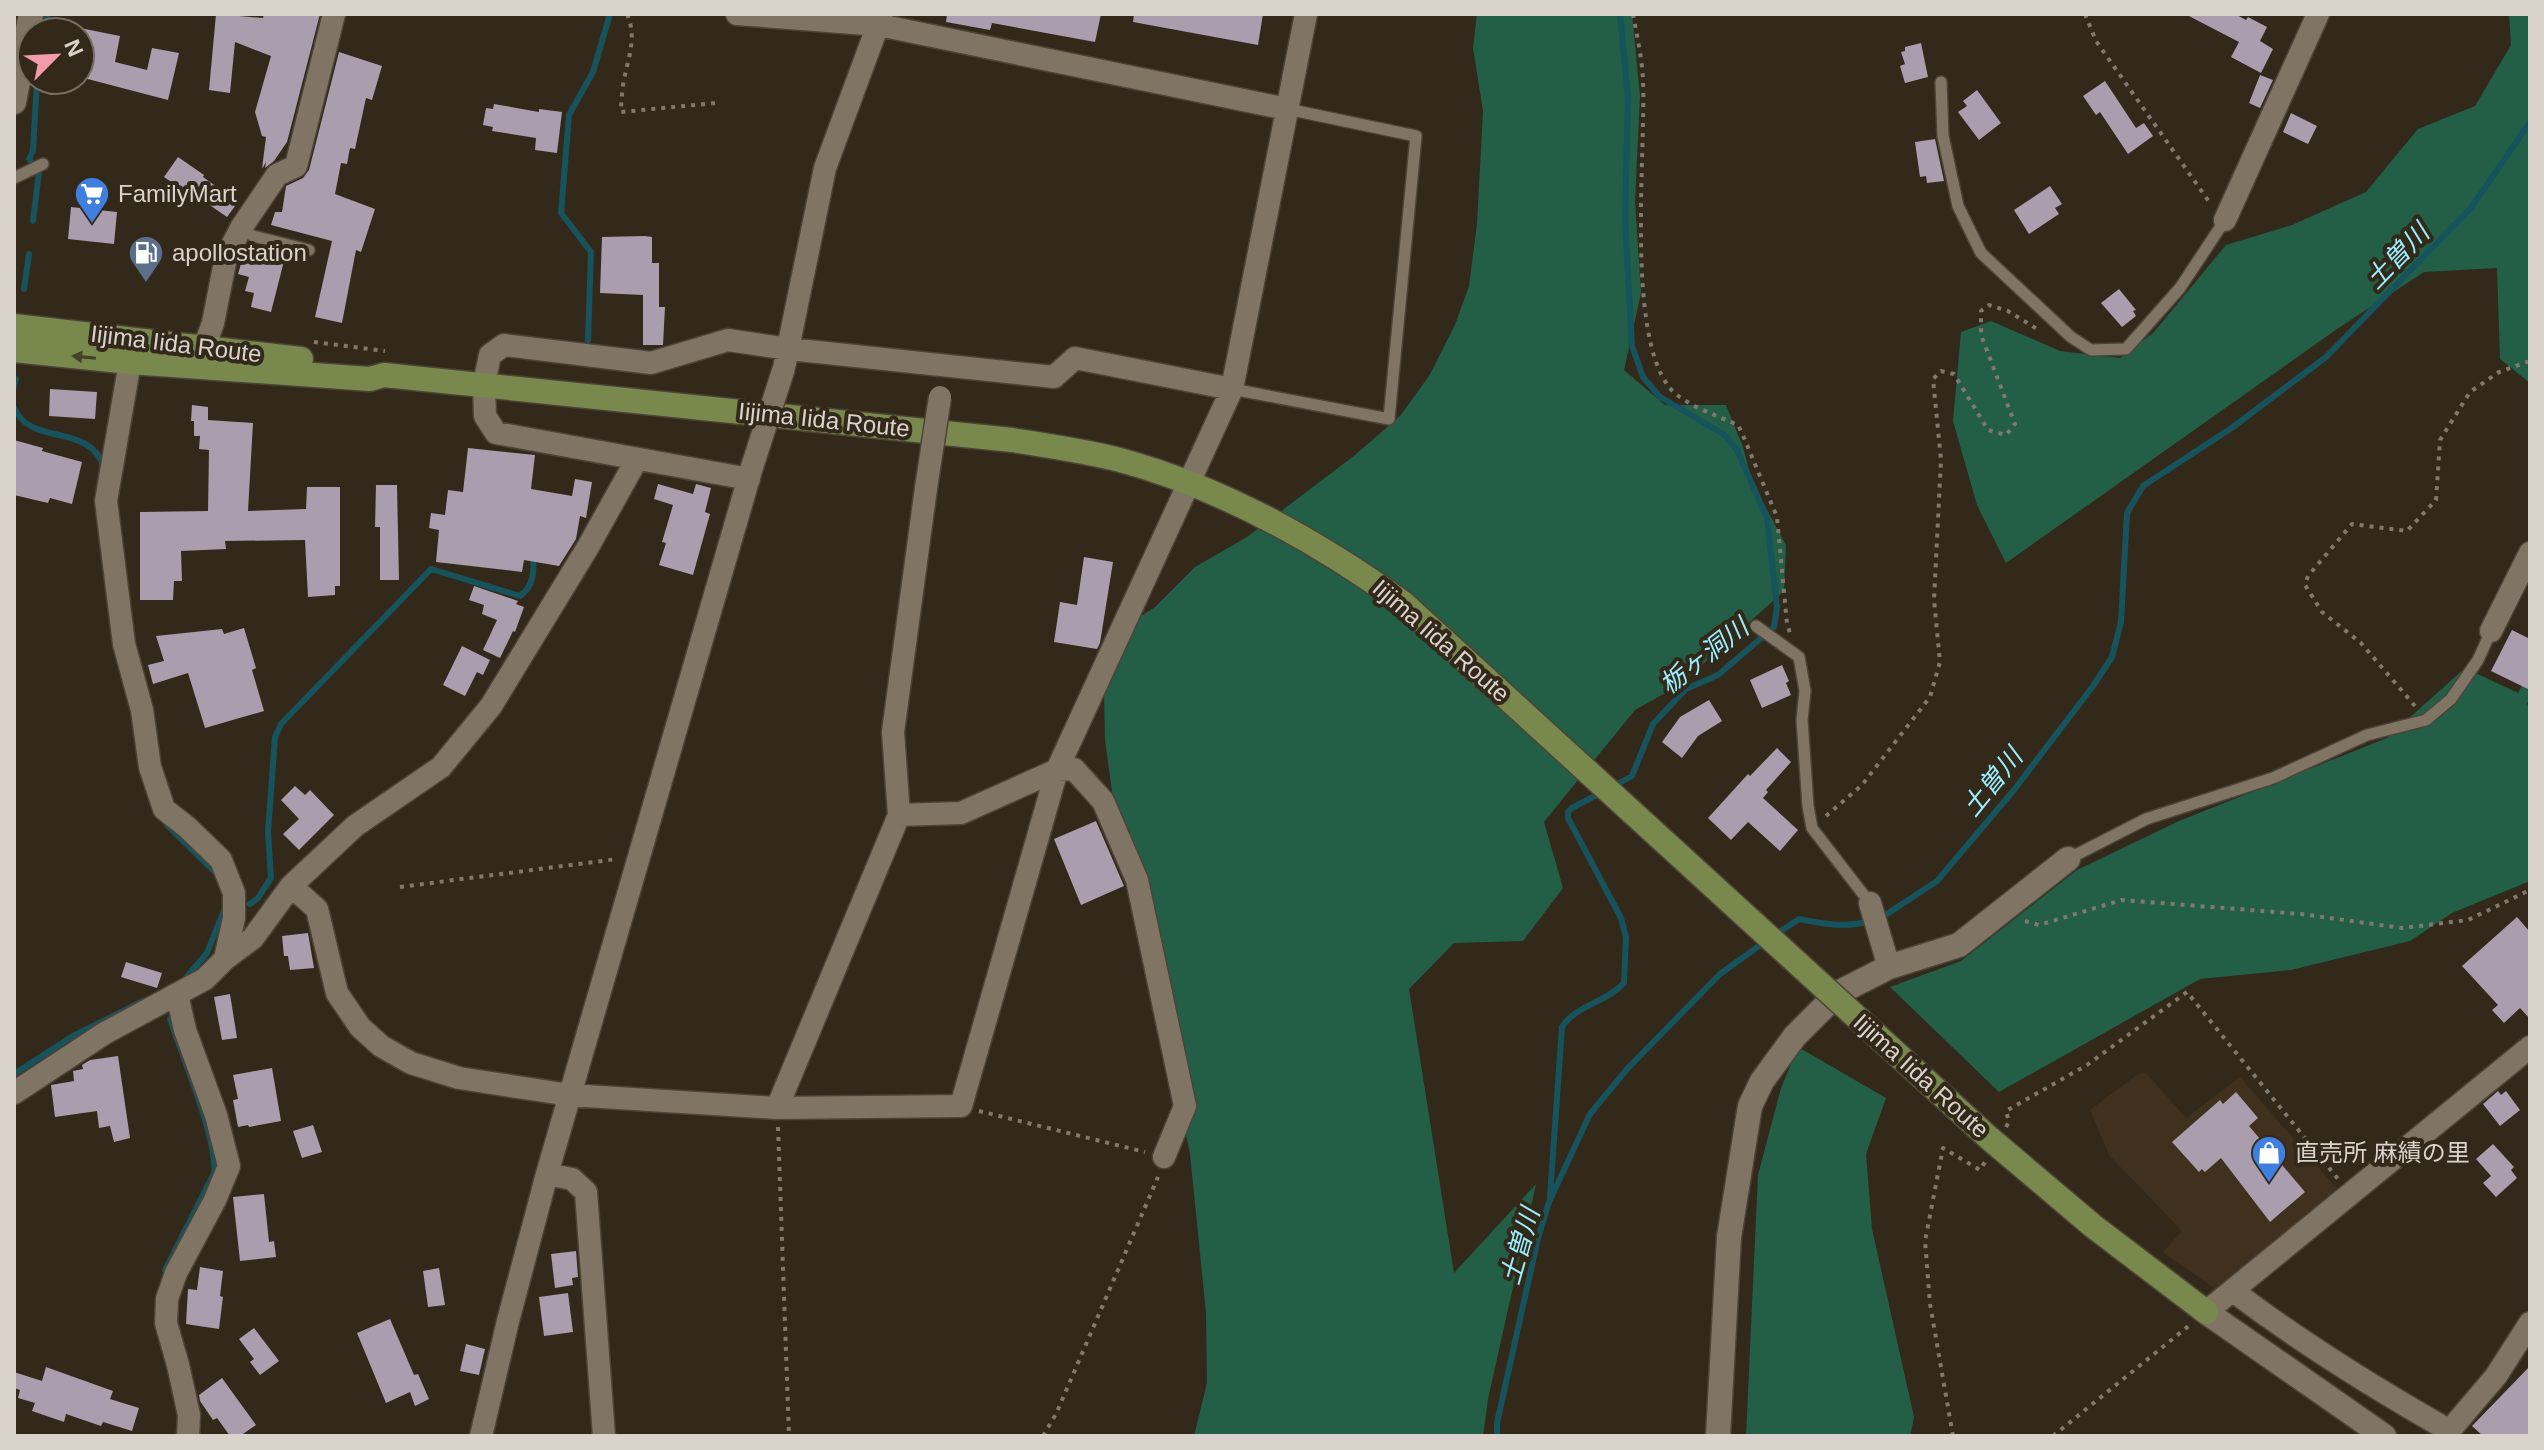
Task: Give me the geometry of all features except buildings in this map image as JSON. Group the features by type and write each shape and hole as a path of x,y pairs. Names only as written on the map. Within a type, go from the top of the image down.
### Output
{"main road":[{"name":"Iijima Iida Route","path":"14,326 369,367 384,375"},
{"name":"Iijima Iida Route","path":"14,350 130,362 370,379 384,375 484,384 1012,440 1120,460 1191,483 1248,508 1359,572 1403,603 1993,1142 2093,1226 2206,1312"}],"street":[{"path":"14,102 31,14"},
{"path":"204,348 213,323 226,257 241,228 277,175 296,166 334,14"},
{"path":"737,14 880,20 1287,109"},
{"path":"291,886 317,909 337,993 360,1027 381,1046 411,1063 459,1078 570,1095 777,1108 961,1106 1057,770 1232,389 1306,14"},
{"path":"2225,220 2318,14"},
{"path":"481,1436 547,1174 750,473 786,359 825,168 880,20"},
{"path":"750,473 637,459 496,433 485,416 484,384 490,355 504,345 651,363 728,340 786,359 945,366 1054,377 1075,358 1232,389"},
{"path":"130,362 106,501 124,644 142,710 150,767 164,809 221,860 234,893 234,918 225,959"},
{"path":"777,1108 899,815 893,732 945,366"},
{"path":"14,1093 105,1033 205,979 253,938 291,886 355,826 441,767 491,706 588,547 637,459"},
{"path":"2491,631 2530,553"},
{"path":"899,815 961,813 1057,770 1074,769 1103,801 1137,880 1185,1106 1164,1157"},
{"path":"1718,1436 1729,1237 1750,1106 1762,1081 1795,1036 1838,993 1889,967 1959,945 2068,859"},
{"path":"1870,903 1889,967"},
{"path":"177,994 185,1030 216,1115 229,1166 215,1200 176,1273 167,1299 166,1323 189,1415 188,1436"},
{"path":"2384,1436 2206,1312 2530,1047"},
{"path":"547,1174 572,1179 586,1192 604,1436"},
{"path":"2233,1291 2281,1328 2447,1434 2496,1376 2530,1323"}],"lane":[{"path":"1941,82 1943,136 1958,206 1981,253 2071,337 2091,350 2126,349 2180,288 2225,220"},
{"path":"1232,389 1389,419 1416,136 1287,109"},
{"path":"14,178 43,164"},
{"path":"241,228 253,236 309,250"},
{"path":"1756,626 1799,657 1805,691 1802,720 1812,828 1870,903"},
{"path":"2068,859 2146,819 2273,778 2367,735 2426,720 2451,699 2478,660 2491,631"}],"path":[{"path":"627,14 633,39 621,112 716,103"},
{"path":"1633,14 1643,80 1643,275 1649,333 1656,361 1669,386 1680,397 1738,425 1742,433 1777,517 1787,624 1799,657"},
{"path":"2085,14 2096,41 2225,220"},
{"path":"1812,828 1862,785 1930,697 1940,662 1934,600 1941,460 1933,379 1941,371 1954,374 1988,430 2006,435 2015,424 1981,335 1981,311 1989,305 2008,311 2055,344 2071,337"},
{"path":"2426,720 2361,643 2322,612 2305,585 2308,576 2352,524 2407,531 2422,517 2436,500 2440,440 2470,392 2499,372 2530,361"},
{"path":"400,887 640,856"},
{"path":"2000,915 2039,925 2122,900 2301,914 2402,928 2468,920 2530,890"},
{"path":"1953,1436 1930,1304 1925,1241 1943,1148 1980,1170 1993,1142 2009,1122 2006,1111 2087,1065 2187,992 2350,1194"},
{"path":"961,1106 1164,1157 1158,1179 1056,1414 1043,1436"},
{"path":"777,1108 789,1436"},
{"path":"2053,1436 2206,1312"}],"shaded area":[{"path":"2146,1073 2186,1118 2240,1077 2338,1190 2218,1291 2163,1252 2182,1231 2109,1155 2090,1110 2138,1074"}],"green space":[{"path":"1477,14 1632,14 1640,96 1635,201 1641,293 1624,370 1665,405 1726,405 1743,447 1752,482 1786,545 1784,591 1681,684 1635,710 1544,822 1563,888 1523,941 1454,943 1409,989 1454,1273 1536,1184 1488,1399 1483,1436 1194,1436 1207,1383 1206,1313 1190,1154 1117,828 1105,740 1104,692 1118,631 1155,607 1195,567 1247,537 1355,455 1400,416 1429,376 1455,325 1469,286 1477,224 1483,111 1473,48"},
{"path":"2509,14 2530,14 2530,383 2500,359 2497,268 2424,272 2337,329 2006,563 1977,505 1953,421 1961,332 1991,321 2060,351 2120,358 2153,333 2226,245 2292,225 2366,192 2418,129 2475,106 2511,45"},
{"path":"2465,668 2518,693 2530,670 2530,698 2527,704 2530,707 2530,881 2452,913 2410,941 2291,970 2200,979 1999,1092 1890,987 1961,961 2077,870 2179,821 2387,738"},
{"path":"1798,1047 1886,1098 1866,1154 1872,1229 1914,1417 1910,1436 1746,1436 1758,1175 1781,1088"}],"waterway":[{"path":"588,340 591,252 561,213 569,115 593,72 610,14"},
{"name":"栃ヶ洞川","path":"1614,786 1632,776 1653,724 1686,689 1718,675 1774,627 1777,607 1767,518 1737,450 1725,435 1660,397 1643,377 1632,346 1625,217 1628,98 1620,14"},
{"path":"33,221 39,172 29,159 33,151 36,96"},
{"name":"土曽川","path":"1881,918 1937,881 2014,790 2112,657 2121,622 2127,513 2143,486 2233,427 2326,357 2471,208 2530,122"},
{"path":"24,289 29,254"},
{"path":"14,387 16,379"},
{"path":"14,407 22,419 33,427 86,444 97,454 104,468"},
{"path":"250,904 258,898 271,878 268,832 275,737 281,724 431,569 520,596 531,583 533,556"},
{"name":"栃ヶ洞川","path":"1550,1196 1562,1027 1575,1014 1624,983 1626,937 1621,918 1568,818 1572,808 1600,793"},
{"path":"167,825 216,873"},
{"path":"185,979 207,953 224,910"},
{"name":"土曽川","path":"1775,935 1799,919 1843,925 1870,921"},
{"name":"土曽川","path":"1497,1436 1497,1423 1538,1238 1549,1202 1590,1114 1628,1068 1720,974 1766,941"},
{"path":"14,1074 73,1036 143,1001"},
{"path":"165,1270 214,1173 205,1119 170,1019"}],"place":[{"name":"FamilyMart","path":"92,225"},
{"name":"apollostation","path":"146,284"},
{"name":"直売所 麻績の里","path":"2269,1184"}]}
